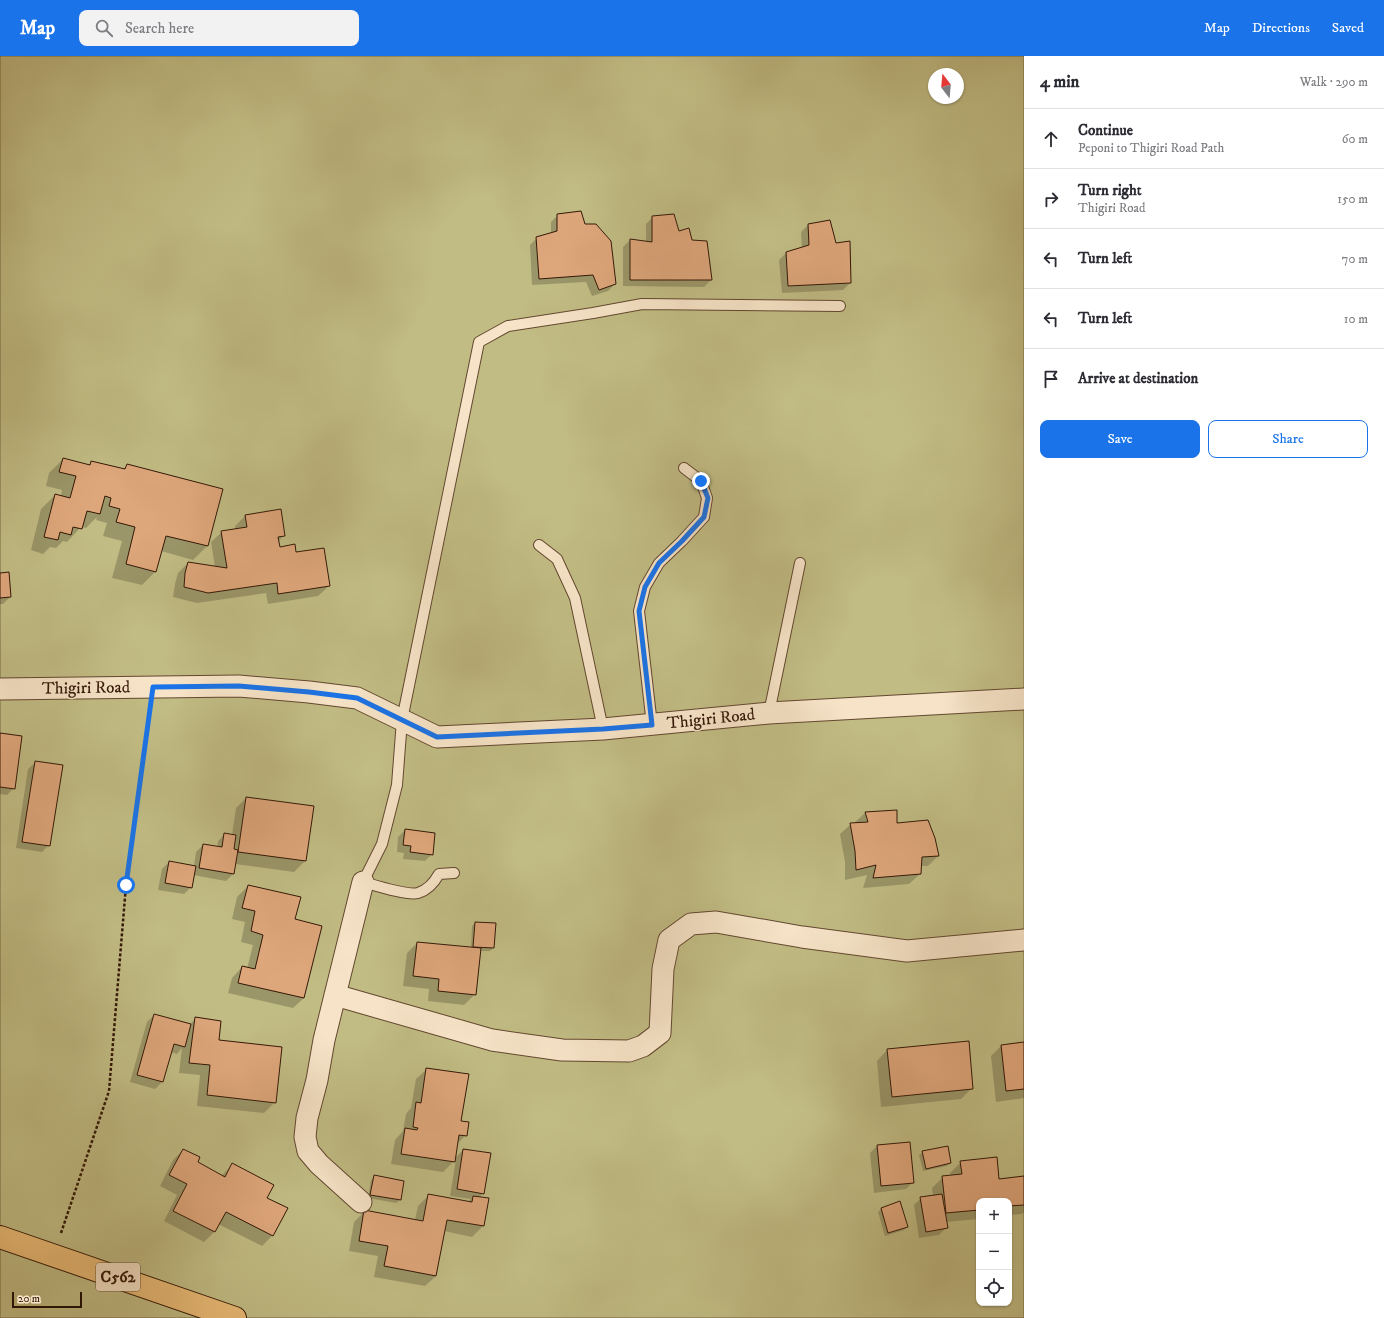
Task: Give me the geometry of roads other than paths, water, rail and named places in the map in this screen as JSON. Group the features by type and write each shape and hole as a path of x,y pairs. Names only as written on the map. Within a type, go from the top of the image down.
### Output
{"main road":[{"name":"C562","path":"0,1237 235,1318"}],"street":[{"name":"Thigiri Road","path":"0,689 239,686 309,692 357,698 437,737 603,729 770,713 1024,699"},
{"path":"361,1202 308,1151 305,1137 324,1040 363,882"},
{"path":"335,995 492,1040 562,1050 629,1051 643,1046 660,1033 663,969 669,940 691,924 716,922 802,937 907,951 1024,940"}],"lane":[{"path":"454,873 438,874 433,884 418,893 400,892 363,882 382,844 397,785 402,720 479,342 508,326 642,304 840,306"},
{"path":"652,725 639,611 645,587 659,563 704,517 708,498 701,481 684,468"},
{"path":"540,545 557,559 575,598 603,729"},
{"path":"770,713 800,563"}]}
